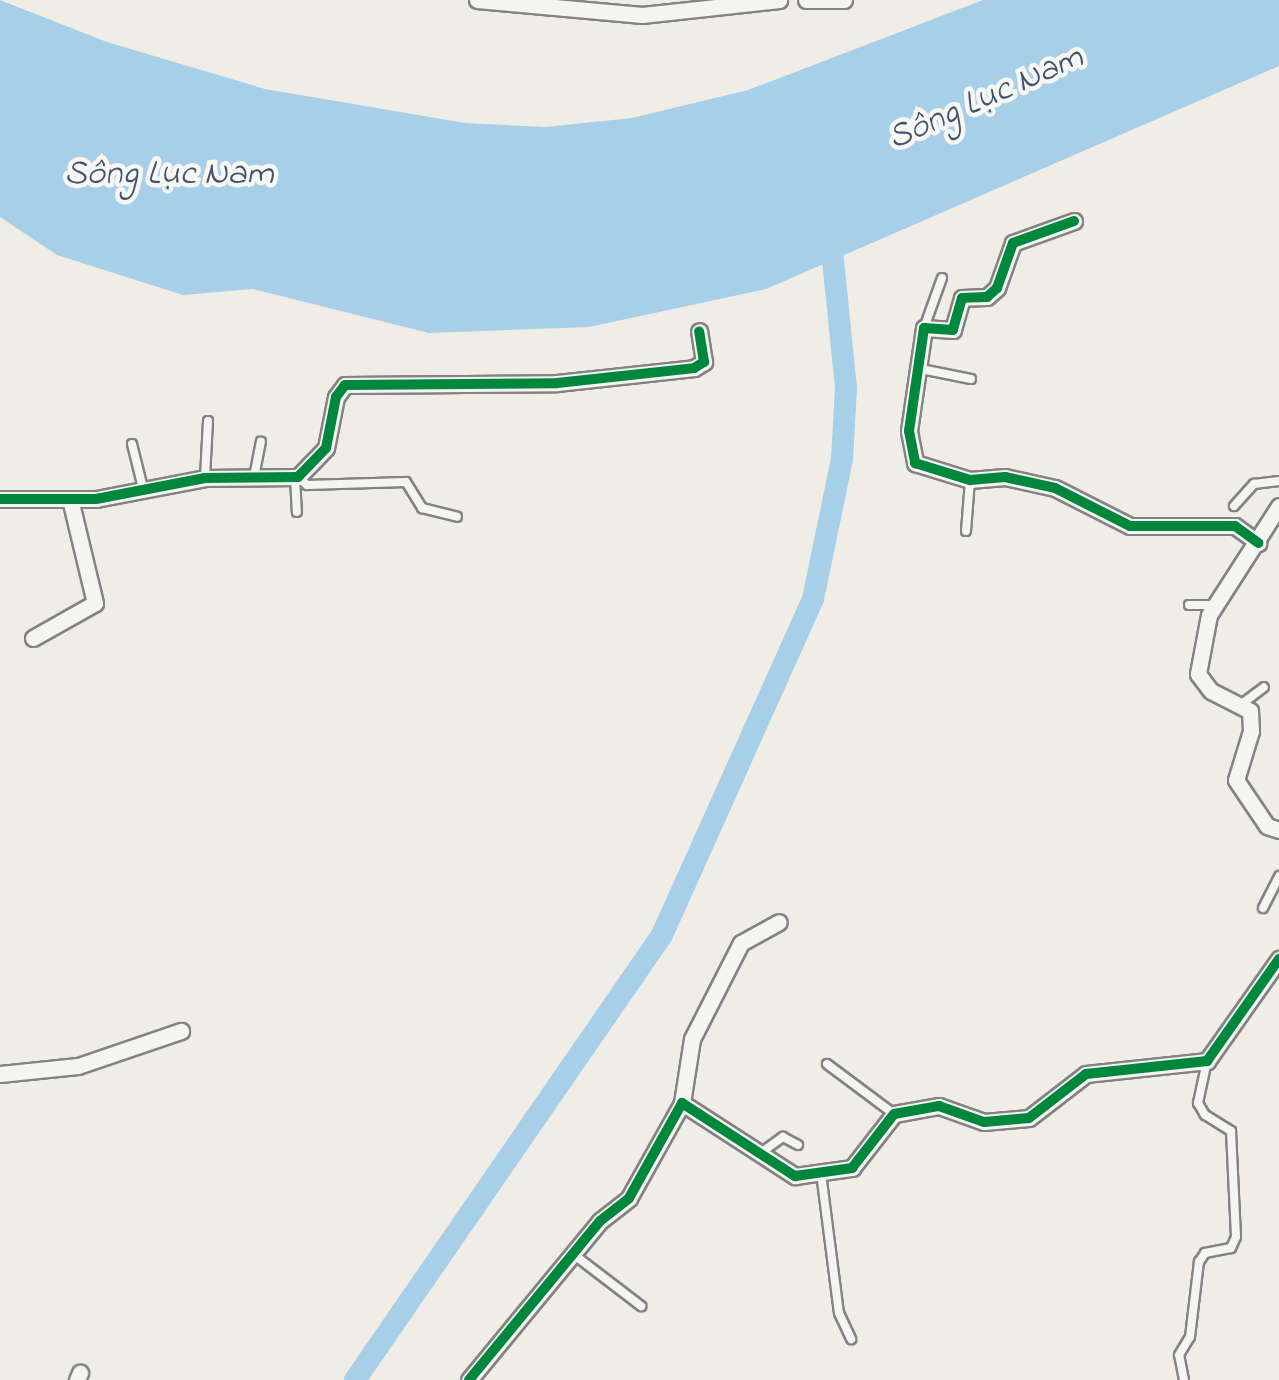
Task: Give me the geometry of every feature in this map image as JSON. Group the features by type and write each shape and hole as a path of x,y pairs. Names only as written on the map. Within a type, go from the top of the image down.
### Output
{"street":[{"path":"478,0 642,14 779,0"},
{"path":"806,0 844,0"},
{"path":"1074,222 1013,243 998,288 987,296 962,298 953,330 924,328 910,431 915,463 970,480 1005,477 1055,488 1137,528 1235,526 1258,543"},
{"path":"0,499 70,499 205,478 296,477 326,448 336,397 345,385 557,383 694,368 704,362 700,331"},
{"path":"33,638 95,603 70,499"},
{"path":"1279,506 1205,625 1200,680 1243,703 1252,725 1237,767 1238,787 1267,826 1279,830"},
{"path":"470,1380 646,1174 682,1103 692,1039 741,943 779,922"},
{"path":"682,1103 795,1176 859,1165 894,1114 939,1106 984,1122 1030,1118 1086,1074 1207,1061 1279,959"},
{"path":"0,1074 78,1066 181,1031"}],"lane":[{"path":"924,328 942,278"},
{"path":"916,368 971,379"},
{"path":"205,478 208,421"},
{"path":"254,477 261,442"},
{"path":"132,444 144,490"},
{"path":"296,477 297,512"},
{"path":"296,477 306,485 406,482 422,508 457,517"},
{"path":"966,531 971,519 964,488 970,480"},
{"path":"1234,506 1254,484 1279,481"},
{"path":"1189,605 1215,605"},
{"path":"1243,703 1264,687"},
{"path":"1263,908 1279,876"},
{"path":"1184,1380 1179,1355 1190,1336 1199,1262 1205,1253 1231,1248 1236,1237 1231,1131 1198,1103 1207,1061"},
{"path":"827,1064 894,1114"},
{"path":"762,1152 783,1137 798,1145"},
{"path":"821,1173 839,1313 851,1340"},
{"path":"577,1257 641,1306"}],"water":[{"name":"Sông Lục Nam","path":"0,0 107,42 265,89 465,123 545,127 632,118 748,90 983,0 1279,0 1279,66 766,289 589,327 429,333 253,289 183,295 57,255 0,217"}],"waterway":[{"path":"355,1380 662,935 813,599 842,459 846,388 830,231"}],"cycle path":[{"path":"1074,221 1013,243 997,288 987,297 962,298 953,330 924,328 909,431 915,463 970,480 1005,477 1055,488 1130,526 1235,526 1258,543"},
{"path":"0,499 96,499 205,478 298,477 326,448 336,397 345,385 557,383 694,368 704,362 699,331"},
{"path":"469,1380 600,1221 629,1198 682,1103 795,1176 852,1168 894,1114 939,1106 984,1122 1029,1118 1086,1074 1207,1061 1279,959"}]}
